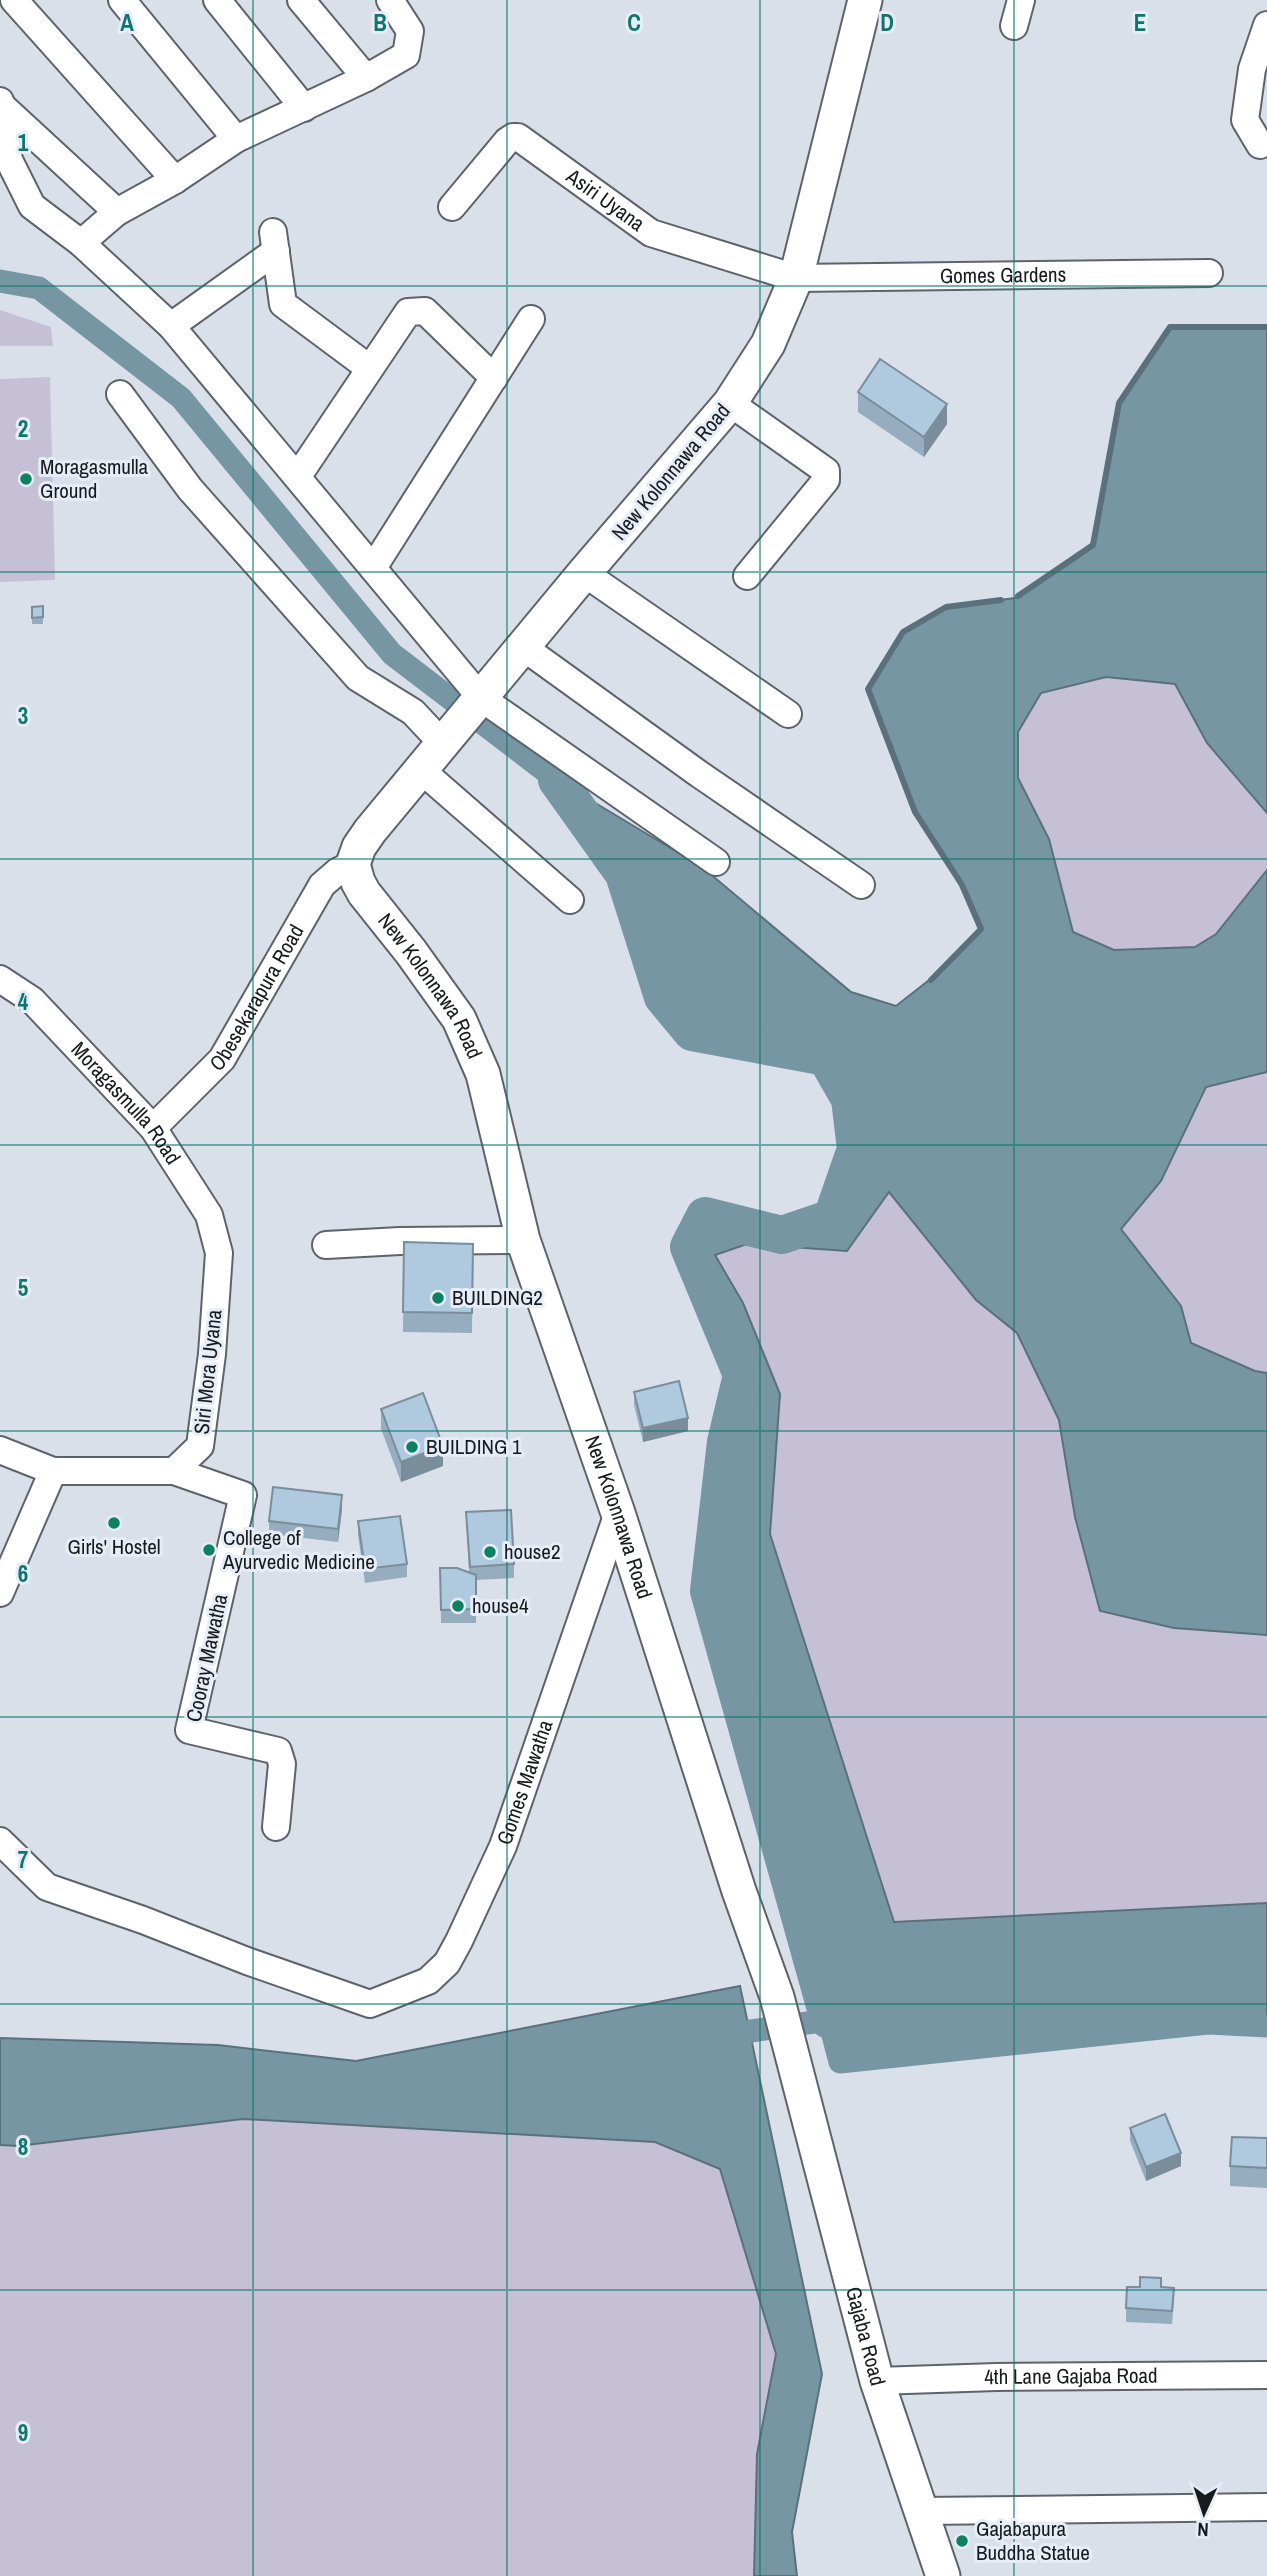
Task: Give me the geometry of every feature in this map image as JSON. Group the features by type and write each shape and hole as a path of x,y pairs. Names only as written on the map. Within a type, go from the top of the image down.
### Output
{"main road":[{"name":"New Kolonnawa Road","path":"803,2090 777,1997 739,1891 618,1513 523,1240 483,1074 459,1019 364,893 353,864 359,847 370,831 584,573 730,403 768,344 796,278 865,0"},
{"name":"Gajaba Road","path":"803,2090 877,2381 943,2576"}],"street":[{"path":"14,0 175,180"},
{"path":"122,0 236,139"},
{"path":"217,0 304,108"},
{"path":"301,0 366,78"},
{"path":"81,243 117,212 175,180 236,139 366,78 406,55 410,31 390,0"},
{"path":"1014,26 1021,0"},
{"path":"1260,145 1245,120 1252,69 1267,24"},
{"path":"1,104 117,212"},
{"path":"1,104 9,160 32,205 81,243 171,326 298,476 478,701 716,862"},
{"name":"Asiri Uyana","path":"452,207 508,141 518,137 652,233 796,278"},
{"path":"171,326 275,242 284,304 369,368"},
{"name":"Gomes Gardens","path":"796,278 1209,273"},
{"path":"298,476 408,312 425,310 494,378"},
{"path":"373,568 531,319"},
{"path":"120,394 190,489 358,678 413,712 445,741"},
{"path":"730,403 826,471 826,480 747,576"},
{"path":"584,573 788,714"},
{"path":"523,647 699,774 861,885"},
{"path":"421,770 570,900"},
{"name":"Obesekarapura Road","path":"153,1128 222,1059 322,885 337,872 353,864"},
{"name":"Moragasmulla Road","path":"0,979 32,1000 153,1128 209,1215 219,1253"},
{"path":"326,1244 523,1240"},
{"name":"Siri Mora Uyana","path":"174,1471 200,1446 212,1354 219,1253"},
{"path":"0,1450 53,1471 174,1471"},
{"path":"0,1593 53,1471"},
{"name":"Cooray Mawatha","path":"174,1471 243,1495 189,1730 278,1751 282,1764 276,1827"},
{"name":"Gomes Mawatha","path":"0,1841 47,1887 370,2004 428,1981 447,1963 503,1846 618,1513"},
{"name":"4th Lane Gajaba Road","path":"877,2381 996,2377 1267,2375"},
{"path":"921,2511 1267,2507"}],"shaded area":[{"path":"0,310 51,327 53,346 0,346"},
{"name":"Moragasmulla Ground","path":"50,377 55,580 0,582 0,379"},
{"path":"1106,677 1175,684 1207,743 1267,813 1267,870 1216,934 1195,947 1114,950 1072,931 1049,839 1018,778 1018,731 1041,693"},
{"path":"1267,1072 1267,1373 1255,1371 1191,1343 1181,1306 1121,1229 1161,1181 1206,1087"},
{"path":"889,1192 976,1300 1017,1333 1059,1420 1075,1517 1100,1611 1174,1628 1267,1635 1267,1903 894,1923 770,1534 780,1394 743,1303 715,1255 747,1244 847,1250"},
{"path":"243,2119 655,2142 721,2169 776,2354 757,2454 754,2576 0,2576 0,2145 18,2146"}],"water":[{"path":"1170,327 1267,327 1267,813 1207,743 1175,684 1106,677 1041,693 1018,732 1018,778 1049,839 1073,932 1114,950 1195,947 1216,934 1267,870 1267,1072 1206,1087 1161,1181 1121,1229 1181,1306 1191,1343 1255,1371 1267,1373 1267,1635 1174,1628 1100,1611 1075,1517 1059,1420 1017,1333 976,1300 889,1192 847,1251 747,1244 715,1255 743,1303 780,1394 770,1534 894,1922 1267,1903 1267,2026 1208,2023 840,2062 709,1591 726,1442 742,1375 689,1247 705,1216 781,1235 832,1218 856,1149 850,1099 826,1057 692,1032 663,997 624,874 557,780 702,867 851,992 896,1006 933,977 981,929 962,885 915,812 868,689 903,632 946,607 1015,598 1093,545 1119,403"},
{"path":"740,1986 822,2374 792,2532 797,2576 754,2576 757,2454 776,2354 720,2169 655,2142 243,2119 18,2146 0,2145 0,2038 218,2045 356,2061"}],"building":[{"path":"880,359 947,404 924,437 858,392"},
{"path":"43,606 43,617 32,618 32,607"},
{"name":"BUILDING2","path":"404,1242 473,1244 472,1313 403,1312"},
{"path":"679,1381 688,1418 643,1428 634,1392"},
{"path":"423,1393 443,1446 401,1462 381,1409"},
{"path":"273,1487 342,1495 338,1529 269,1521"},
{"name":"house2","path":"511,1510 514,1564 470,1567 466,1512"},
{"path":"400,1516 407,1564 365,1569 358,1521"},
{"name":"house4","path":"440,1568 457,1568 476,1575 476,1609 441,1610"},
{"path":"1165,2114 1181,2153 1146,2167 1130,2128"},
{"path":"1232,2137 1267,2138 1267,2168 1230,2166"},
{"path":"1140,2277 1161,2278 1161,2287 1174,2288 1172,2311 1126,2308 1127,2287 1140,2287"}],"waterway":[{"path":"0,281 39,288 181,398 392,654 557,780"},
{"path":"1018,596 1093,545 1119,403 1170,327 1267,327"},
{"path":"931,980 981,929 962,885 915,812 868,689 903,632 946,607 1001,600"},
{"path":"557,780 624,874 663,997 692,1032 826,1057 850,1099 856,1149 832,1218 782,1235 705,1216 689,1247 742,1375 726,1442 709,1591 829,2020"},
{"path":"724,2046 751,2031 829,2020 840,2062 1208,2023 1267,2026"}],"place":[{"name":"Moragasmulla Ground","path":"26,479"},
{"name":"BUILDING2","path":"438,1298"},
{"name":"BUILDING 1","path":"412,1447"},
{"name":"Girls' Hostel","path":"114,1523"},
{"name":"College of Ayurvedic Medicine","path":"209,1550"},
{"name":"house2","path":"490,1552"},
{"name":"house4","path":"458,1606"},
{"name":"Gajabapura Buddha Statue","path":"962,2541"}]}
